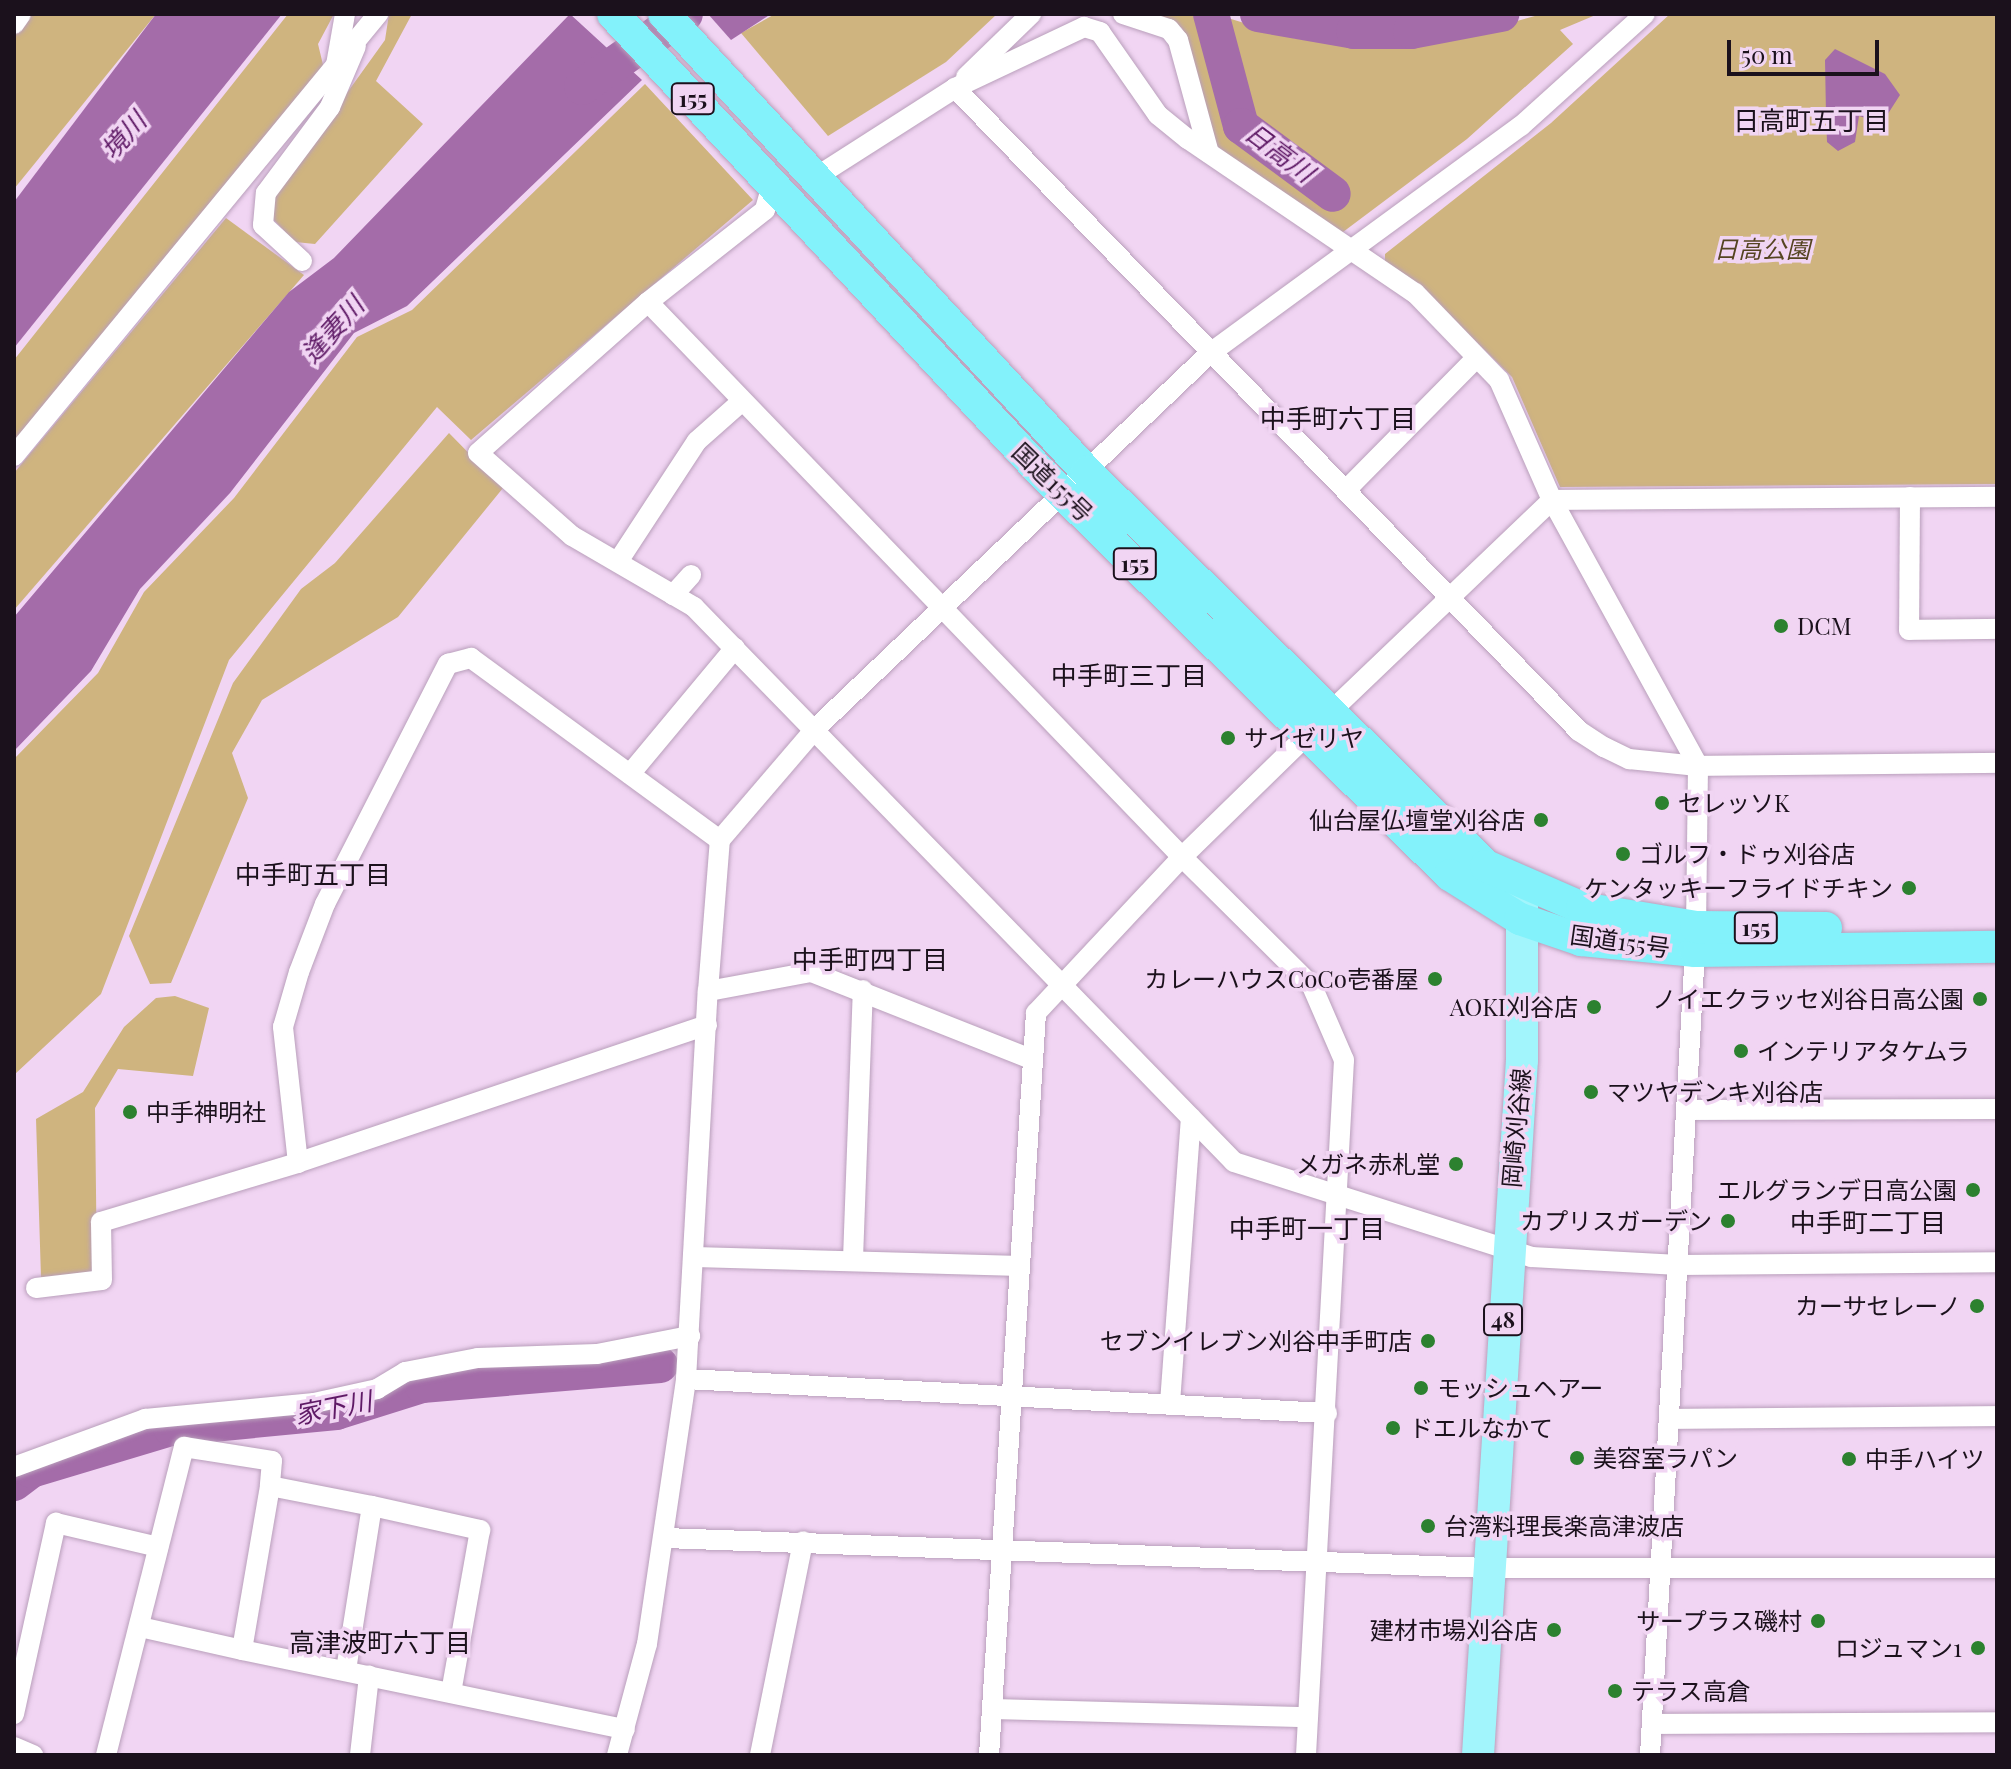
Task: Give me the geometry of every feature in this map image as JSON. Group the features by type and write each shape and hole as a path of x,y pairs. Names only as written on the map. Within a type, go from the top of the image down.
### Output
{"highway":[{"name":"国道155号","path":"613,14 772,185 1317,725 1450,875 1520,919 1581,940 1997,929"},
{"name":"国道155号","path":"664,14 810,171 1076,483"},
{"name":"国道155号","path":"1317,725 1486,866 1522,885 1582,908 1696,939 1997,947"}],"main road":[{"name":"岡崎刈谷線","path":"1478,1755 1506,1253 1522,1060 1522,885"}],"street":[{"path":"14,24 21,14"},
{"path":"335,67 345,14"},
{"path":"14,456 378,14"},
{"path":"955,88 1031,14"},
{"path":"617,1755 665,1538 686,1379 708,991 720,840 815,729 1209,354 1521,126 1645,14"},
{"path":"1131,15 1169,29 1178,40 1191,108 1212,156"},
{"path":"810,171 955,88 1084,27 1100,32 1158,115 1348,253 1415,293 1475,359 1499,380 1552,500 1698,766 1696,939 1688,1110 1650,1755"},
{"path":"302,261 263,225 266,193 330,107 358,39"},
{"path":"955,88 1209,354 1347,489 1579,731 1629,759 1698,766 1997,763"},
{"path":"772,185 765,210 648,302 478,453 572,536 619,560 673,595 735,648 1234,1162 1506,1253 1679,1265 1997,1262"},
{"path":"648,302 1182,857 1312,986 1332,1020 1344,1060 1342,1197 1314,1563 1306,1755"},
{"path":"1347,489 1475,359"},
{"path":"619,560 697,441 742,401"},
{"path":"1910,497 1909,630 1997,629"},
{"path":"989,1755 1005,1551 1031,1059 1036,1013 1061,981 1182,857 1552,500 1997,497"},
{"path":"673,595 691,575"},
{"path":"630,774 735,648"},
{"path":"298,1163 283,1027 299,972 325,904 448,664 471,658 720,840"},
{"path":"708,991 811,972 1031,1059"},
{"path":"853,1259 863,990"},
{"path":"36,1288 102,1280 101,1222 298,1163 707,1025"},
{"path":"1688,1110 1997,1109"},
{"path":"1170,1403 1191,1118"},
{"path":"695,1257 1020,1266"},
{"path":"14,1467 145,1419 314,1403 377,1389 405,1372 478,1358 597,1354 690,1336"},
{"path":"686,1379 1012,1400 1170,1403 1327,1413"},
{"path":"1671,1419 1997,1416"},
{"path":"106,1755 184,1447 272,1461 242,1650"},
{"path":"270,1486 480,1530 451,1692"},
{"path":"346,1670 372,1506"},
{"path":"14,1714 56,1523 158,1547"},
{"path":"665,1538 1489,1568 1997,1568"},
{"path":"760,1755 803,1541"},
{"path":"140,1627 625,1729"},
{"path":"360,1755 369,1676"},
{"path":"993,1709 1308,1717"},
{"path":"1652,1724 1997,1722"},
{"path":"14,1747 33,1755"}],"green space":[{"path":"29,14 156,14 14,189 14,36"},
{"path":"288,14 334,14 318,44 325,73 14,443 14,360"},
{"path":"389,14 412,14 376,81 423,124 315,244 295,242 272,218 275,193 385,40"},
{"path":"775,14 997,14 946,62 828,136 741,33"},
{"path":"1148,14 1193,14 1230,129 1335,210 1345,194 1252,125 1233,93 1218,15 1293,38 1359,46 1431,45 1542,14 1598,14 1560,30 1573,44 1467,139 1339,235 1222,155 1204,129 1182,28"},
{"name":"日高公園","path":"1670,14 1997,14 1997,484 1560,487 1512,377 1419,285 1385,269 1385,254 1551,123"},
{"path":"645,84 753,200 471,440 437,407 229,660 101,994 14,1075 14,759 98,673 144,592 234,498 357,337 412,310"},
{"path":"226,218 304,275 14,610 14,473"},
{"path":"449,433 503,488 398,617 262,700 232,753 248,798 171,983 150,984 129,936 233,683 301,589 335,563"},
{"path":"175,996 209,1008 193,1076 118,1069 95,1108 97,1274 56,1283 41,1277 36,1119 83,1092 124,1027 156,998"}],"water":[{"name":"境川","path":"156,14 282,14 14,348 14,202"},
{"path":"570,14 642,80 407,306 354,333 230,493 140,589 91,671 14,751 14,617 289,292 334,258"},
{"path":"708,14 771,14 731,40"},
{"path":"1835,49 1885,74 1900,95 1882,123 1859,116 1855,142 1838,151 1827,142 1826,115 1825,60"}],"waterway":[{"name":"逢妻川","path":"582,87 685,14"},
{"name":"日高川","path":"1211,14 1241,126 1333,194"},
{"path":"1258,14 1354,31 1411,31 1501,14"},
{"name":"家下川","path":"14,1483 31,1470 171,1428 336,1412 422,1385 660,1365"}],"place":[{"name":"DCM","path":"1781,626"},
{"name":"サイゼリヤ","path":"1228,738"},
{"name":"セレッソK","path":"1662,803"},
{"name":"仙台屋仏壇堂刈谷店","path":"1541,820"},
{"name":"ゴルフ・ドゥ刈谷店","path":"1623,854"},
{"name":"ケンタッキーフライドチキン","path":"1909,888"},
{"name":"カレーハウスCoCo壱番屋","path":"1435,979"},
{"name":"ノイエクラッセ刈谷日高公園","path":"1980,999"},
{"name":"AOKI刈谷店","path":"1594,1007"},
{"name":"インテリアタケムラ","path":"1741,1051"},
{"name":"マツヤデンキ刈谷店","path":"1591,1092"},
{"name":"中手神明社","path":"130,1112"},
{"name":"メガネ赤札堂","path":"1456,1164"},
{"name":"エルグランデ日高公園","path":"1973,1190"},
{"name":"カプリスガーデン","path":"1728,1221"},
{"name":"カーサセレーノ","path":"1977,1306"},
{"name":"セブンイレブン刈谷中手町店","path":"1428,1341"},
{"name":"モッシュヘアー","path":"1421,1388"},
{"name":"ドエルなかて","path":"1393,1428"},
{"name":"美容室ラパン","path":"1577,1458"},
{"name":"中手ハイツ","path":"1849,1459"},
{"name":"台湾料理長楽高津波店","path":"1428,1526"},
{"name":"サープラス磯村","path":"1818,1621"},
{"name":"建材市場刈谷店","path":"1554,1630"},
{"name":"ロジュマン1","path":"1978,1648"},
{"name":"テラス高倉","path":"1615,1691"}],"district":[{"name":"日高町五丁目","path":"1811,120"},
{"name":"中手町六丁目","path":"1338,418"},
{"name":"中手町三丁目","path":"1129,675"},
{"name":"中手町五丁目","path":"313,874"},
{"name":"中手町四丁目","path":"870,959"},
{"name":"中手町二丁目","path":"1868,1222"},
{"name":"中手町一丁目","path":"1307,1228"},
{"name":"高津波町六丁目","path":"380,1642"}]}
